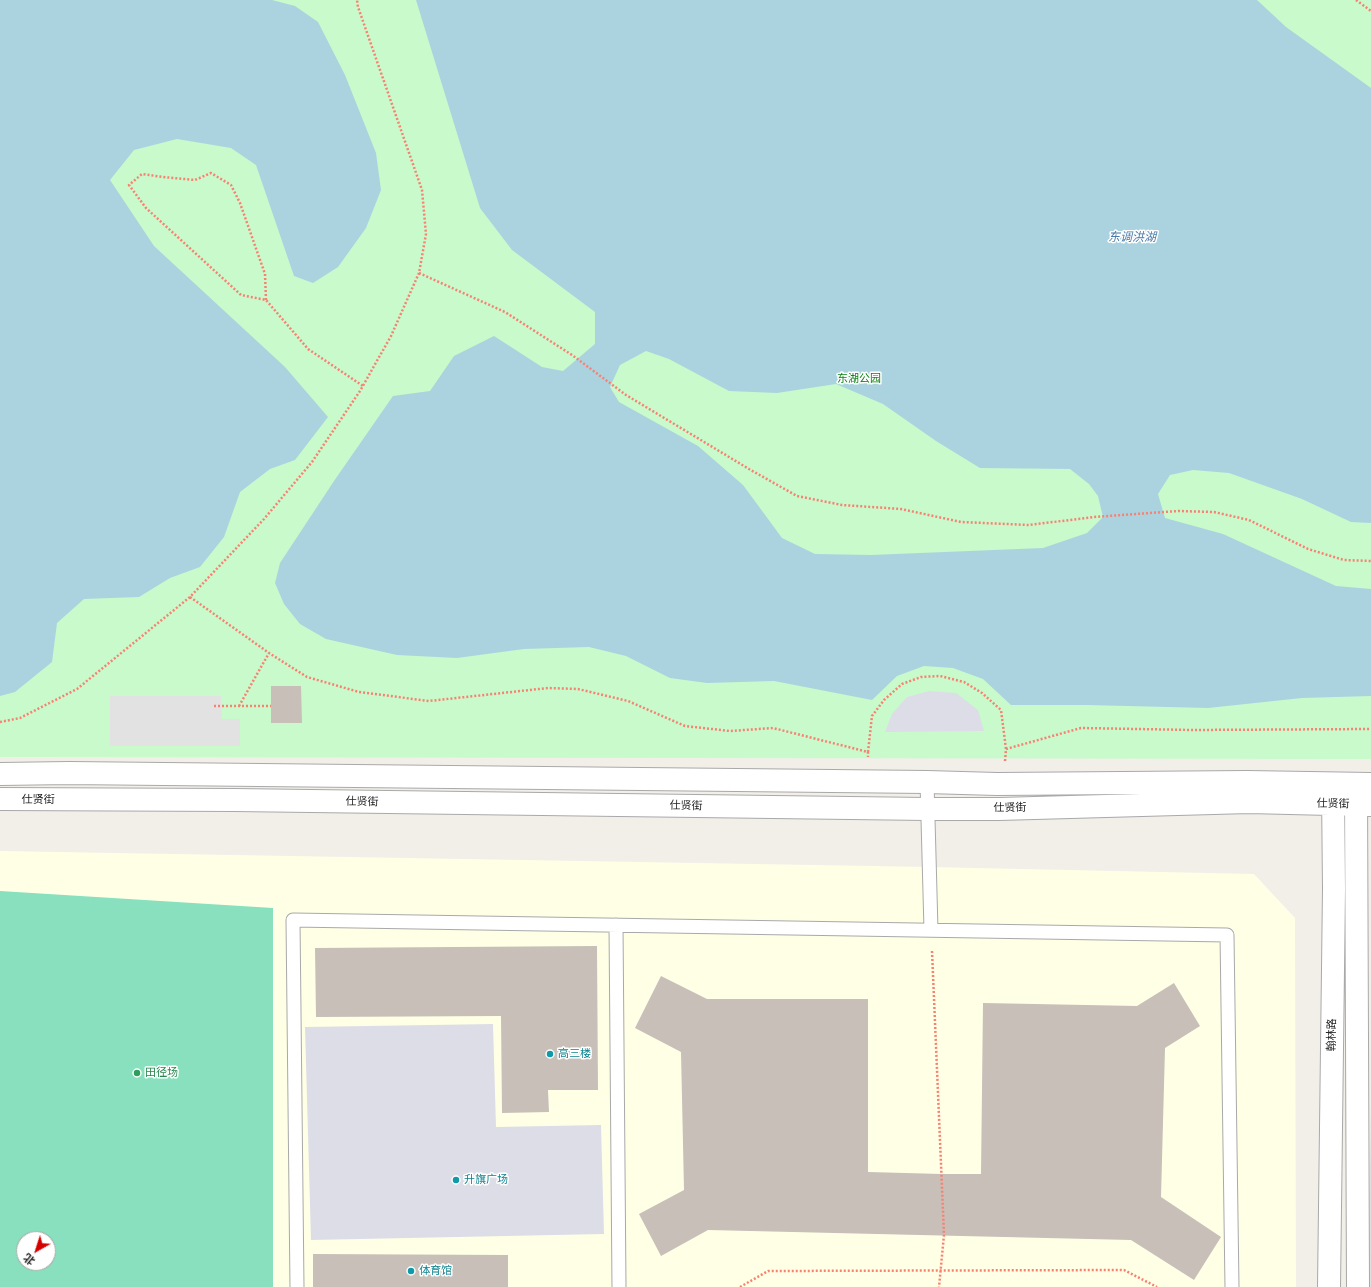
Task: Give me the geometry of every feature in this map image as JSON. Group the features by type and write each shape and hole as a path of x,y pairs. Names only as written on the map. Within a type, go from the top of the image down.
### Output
{"street":[{"path":"0,774 69,772 997,784 1247,782 1333,794"},
{"name":"仕贤街","path":"0,799 234,800 999,809 1249,802 1333,794 1364,794"},
{"name":"翰林路","path":"1329,1287 1334,889 1333,794"},
{"path":"1358,1287 1364,794"}],"lane":[{"path":"927,782 931,930"},
{"path":"297,1287 293,920 1227,935 1232,1287"},
{"path":"616,925 618,1287"}],"path":[{"path":"0,722 20,718 77,689 190,597 264,519 312,462 363,386 391,336 419,273 426,234 422,190 358,7 357,0"},
{"path":"1356,0 1371,11"},
{"path":"266,300 265,274 240,203 231,185 211,173 195,180 142,174 129,185 146,208 241,295 266,300 308,349 363,386"},
{"path":"419,273 505,312 572,355 626,395 797,496 842,505 901,509 961,522 1029,525 1094,517 1178,511 1214,512 1249,520 1308,549 1344,560 1371,561"},
{"path":"190,597 269,653 307,677 359,692 429,700 548,688 578,689 628,701 685,726 730,731 773,728 868,752"},
{"path":"239,706 269,653"},
{"path":"868,764 872,716 884,700 902,684 921,677 940,676 964,682 982,693 1001,710 1006,749 1005,768"},
{"path":"214,706 271,706"},
{"path":"1006,749 1081,728 1192,730 1371,729"},
{"path":"931,930 944,1235 939,1287"},
{"path":"740,1287 768,1271 1124,1270 1157,1287"}],"shaded area":[{"path":"929,691 956,693 978,710 984,731 885,732 892,714 907,697"},
{"path":"110,696 221,696 222,719 240,719 240,746 110,746"},
{"path":"0,851 1254,874 1295,918 1296,1287 0,1287"},
{"name":"升旗广场","path":"493,1024 496,1127 601,1125 604,1234 311,1240 305,1027"},
{"path":"1371,1105 1371,1287 1368,1287"}],"green space":[{"name":"东湖公园","path":"0,0 1371,0 1371,759 0,757"},
{"name":"田径场","path":"0,891 273,908 273,1287 0,1287"}],"water":[{"path":"0,0 272,0 295,6 318,22 345,75 376,153 381,190 366,228 338,267 313,283 294,276 256,165 231,148 177,139 134,150 110,180 154,246 285,367 328,417 295,460 270,469 240,492 224,537 200,567 170,578 139,597 84,599 57,623 52,662 15,692 0,696"},
{"name":"东调洪湖","path":"416,0 1257,0 1286,27 1371,88 1371,523 1351,522 1302,499 1229,473 1193,470 1170,475 1158,494 1165,518 1223,534 1336,586 1371,589 1371,696 1302,698 1208,708 1011,705 983,679 953,668 924,666 897,676 872,700 774,681 707,683 670,678 626,656 589,647 524,649 457,658 397,655 326,639 300,624 284,604 275,583 280,563 334,481 393,396 430,391 454,356 494,336 542,367 563,371 595,344 595,312 512,250 480,208","holes":["646,351 669,359 729,391 777,393 836,384 883,404 936,441 980,468 1070,469 1089,484 1098,496 1103,517 1087,533 1043,548 871,555 815,554 782,538 743,485 698,446 619,402 610,387 620,365"]}],"building":[{"path":"271,686 301,686 302,723 271,723"},
{"name":"高三楼","path":"597,946 598,1090 548,1090 549,1112 502,1113 501,1016 316,1017 315,948"},
{"path":"661,976 707,999 868,999 868,1172 942,1174 981,1174 983,1003 1137,1006 1174,983 1200,1026 1165,1048 1161,1197 1221,1237 1194,1280 1131,1240 708,1230 661,1256 639,1214 684,1190 681,1052 635,1028"},
{"name":"体育馆","path":"313,1254 508,1255 508,1287 313,1287"}],"place":[{"name":"高三楼","path":"550,1054"},
{"name":"田径场","path":"137,1073"},
{"name":"升旗广场","path":"456,1180"},
{"name":"体育馆","path":"411,1271"}]}
